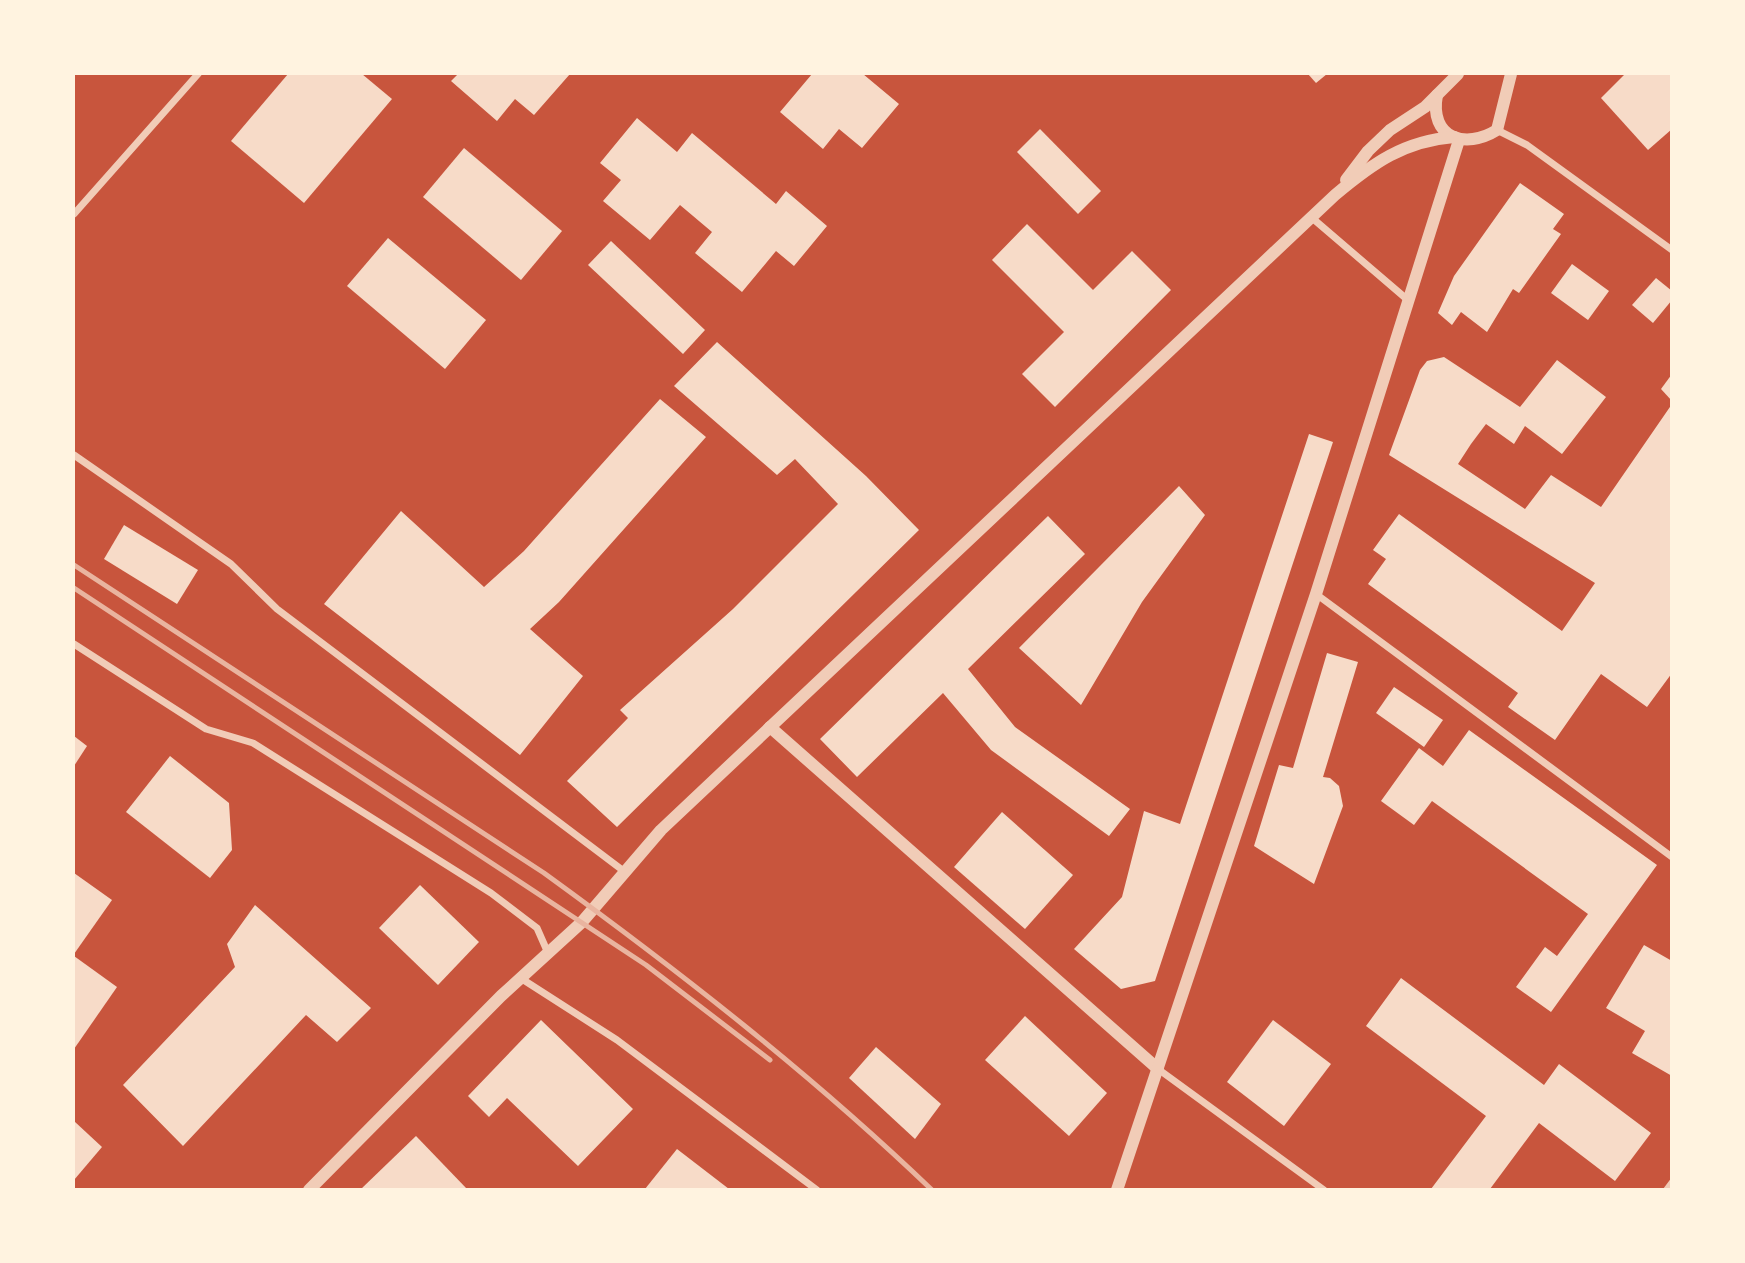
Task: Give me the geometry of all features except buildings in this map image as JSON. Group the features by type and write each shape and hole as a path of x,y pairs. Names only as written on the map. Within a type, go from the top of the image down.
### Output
{"street":[{"path":"74,214 198,74"},
{"path":"1335,195 1368,151 1458,74"},
{"path":"309,1189 548,955 661,830 1335,195 1393,151 1428,139 1481,140 1497,130 1511,74"},
{"path":"1437,94 1434,109 1440,125 1456,139"},
{"path":"1497,130 1527,145 1671,250"},
{"path":"1117,1189 1316,594 1410,302 1456,139"},
{"path":"1311,218 1410,302"},
{"path":"74,456 231,564 277,609 625,872"},
{"path":"1316,594 1671,857"},
{"path":"74,644 206,729 253,743 491,893 537,928 548,955"},
{"path":"770,727 1158,1069 1324,1189"},
{"path":"522,979 617,1040 817,1189"},
{"path":"1666,1189 1671,1181"}],"railway":[{"path":"74,565 544,873 645,948 792,1065 932,1190"},
{"path":"74,588 646,965 770,1060"}]}
